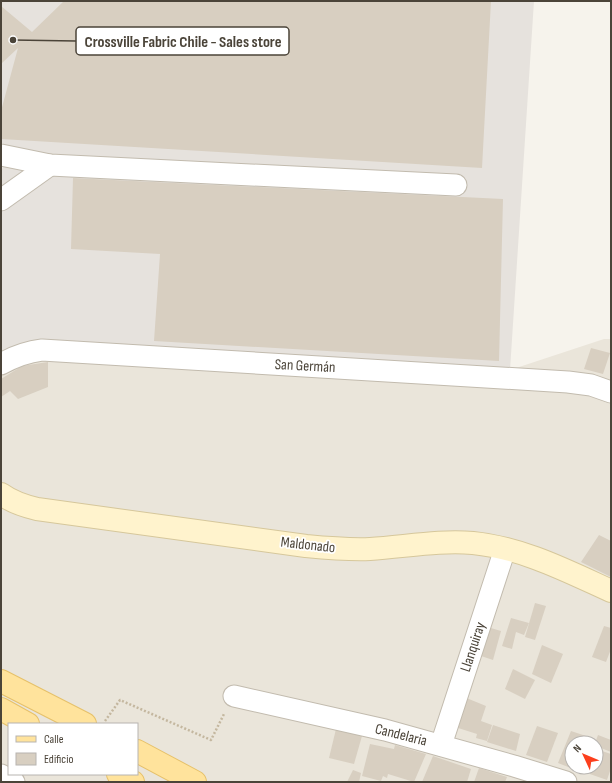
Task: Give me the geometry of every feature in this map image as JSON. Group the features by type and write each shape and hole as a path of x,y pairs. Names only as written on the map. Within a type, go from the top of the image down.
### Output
{"main road":[{"path":"1,681 83,723"},
{"path":"1,709 26,723"},
{"path":"138,752 195,782"},
{"path":"120,775 133,782"}],"street":[{"path":"1,154 50,165 456,185"},
{"path":"1,200 50,165"},
{"name":"San Germán","path":"1,364 28,352 42,350 568,382 591,386 611,392"},
{"name":"Maldonado","path":"1,494 14,502 37,509 306,546 370,549 445,542 489,545 526,554 546,561 611,591"},
{"name":"Llanquiray","path":"441,745 505,549"},
{"name":"Candelaria","path":"229,704 385,730 566,782"},
{"path":"1,775 14,782"}],"path":[{"path":"105,723 120,700 211,740 229,704"}],"shaded area":[{"path":"1,1 534,1 510,370 10,347 1,351 1,174 7,147 1,142"},
{"path":"604,339 611,339 611,782 1,782 1,351 10,347 510,370"}],"building":[{"path":"64,1 491,1 482,168 1,139 1,111 18,48 1,64 1,6 32,32"},
{"path":"73,178 503,199 499,361 154,341 160,254 71,249"},
{"path":"591,348 610,353 603,374 584,369"},
{"path":"48,362 48,387 18,399 10,391 1,397 1,379 22,366"},
{"path":"599,535 611,541 611,577 581,562"},
{"path":"535,603 546,606 535,640 525,637"},
{"path":"511,618 529,623 524,635 516,632 512,649 502,646"},
{"path":"484,626 501,631 493,660 475,654"},
{"path":"604,626 611,628 611,649 606,662 592,657"},
{"path":"542,645 563,654 551,683 532,674"},
{"path":"513,669 535,680 525,699 505,689"},
{"path":"464,697 486,706 481,721 492,725 487,741 476,738 477,734 455,727"},
{"path":"493,725 520,734 516,751 487,742"},
{"path":"537,726 558,733 547,762 526,755"},
{"path":"336,729 362,736 354,764 329,758"},
{"path":"571,731 583,735 569,735"},
{"path":"604,737 611,740 611,752 604,749"},
{"path":"370,744 394,749 395,745 426,754 414,782 388,774 387,778 383,776 381,781 362,776"},
{"path":"564,748 564,765 558,763"},
{"path":"604,752 611,754 611,768 607,780 593,775 604,775"},
{"path":"433,756 471,769 467,782 422,782"},
{"path":"479,768 507,777 505,782 474,782"},
{"path":"353,770 361,773 359,782 347,782"}],"place":[{"name":"Crossville Fabric Chile - Sales store","path":"13,40"}]}
